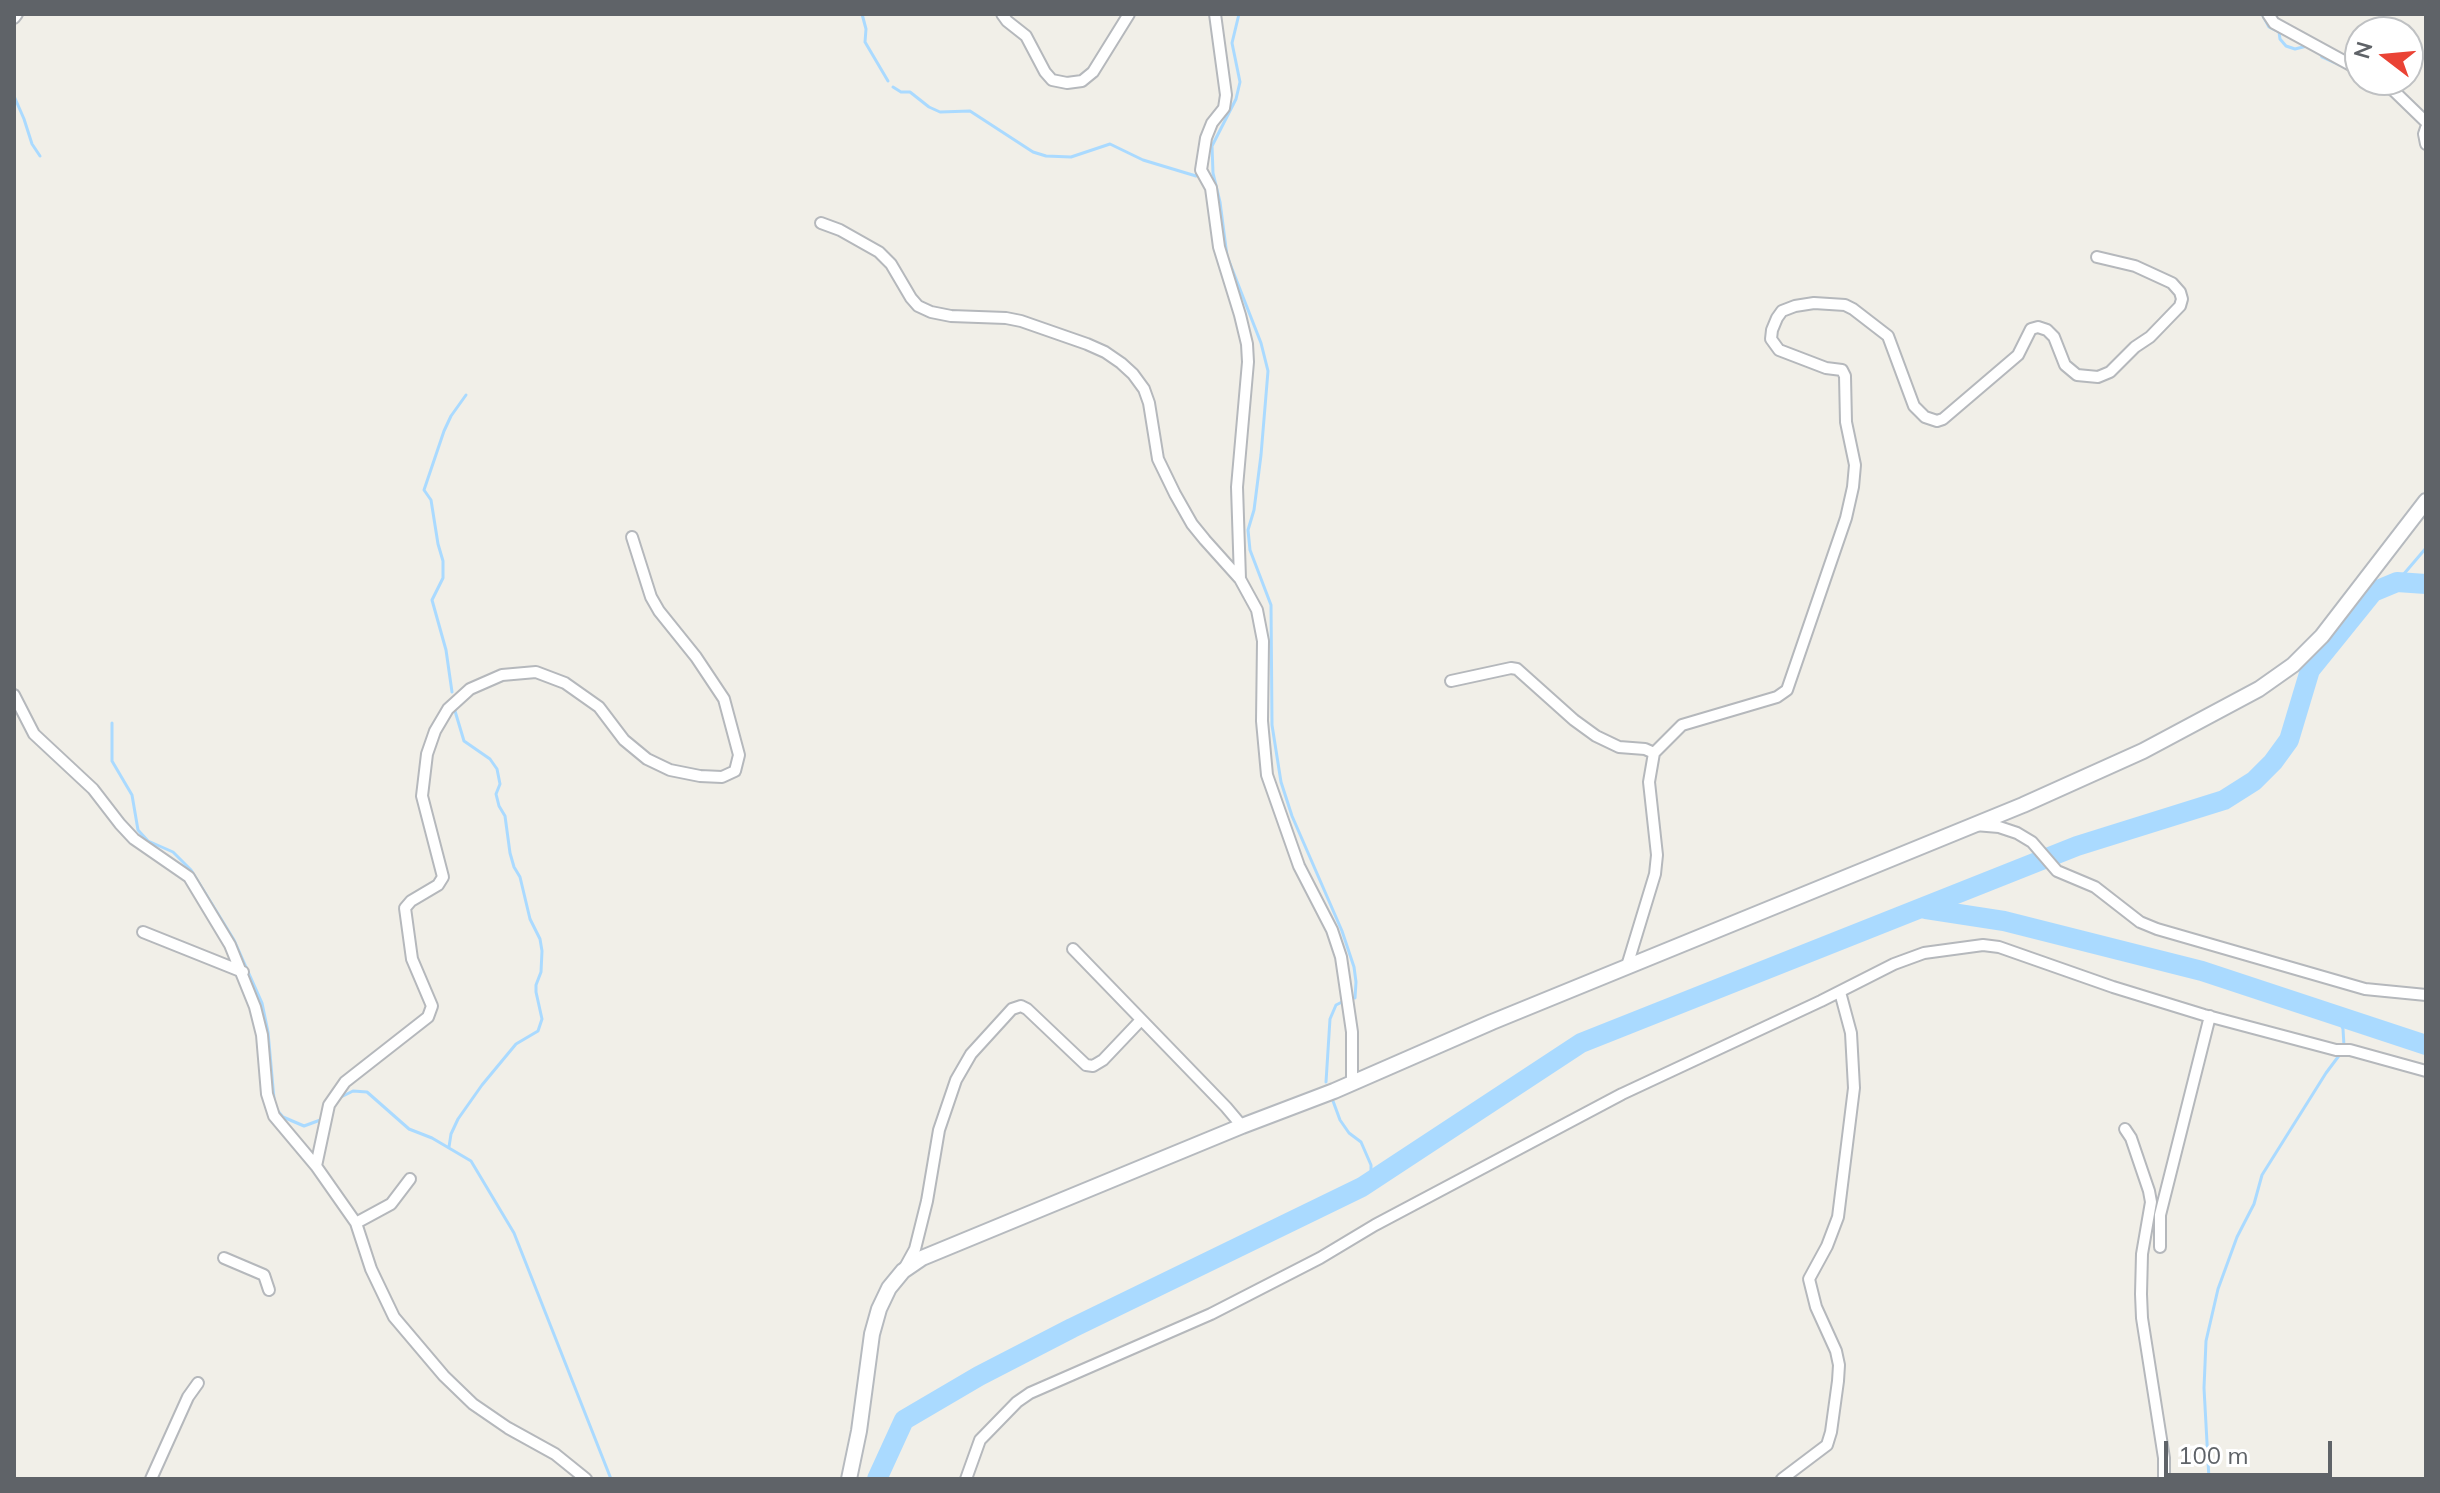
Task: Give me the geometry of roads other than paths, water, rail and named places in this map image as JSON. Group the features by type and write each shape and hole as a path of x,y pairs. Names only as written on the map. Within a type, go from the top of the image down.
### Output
{"main road":[{"path":"849,1479 875,1322 889,1288 903,1271 922,1258 1352,1083 1492,1022 1973,825 2143,751 2271,681 2293,665 2322,636 2426,501"}],"street":[{"path":"1002,14 1026,36 1052,80 1067,83 1082,81 1093,72 1129,14"},
{"path":"1215,14 1226,95 1224,108 1212,123 1206,138 1201,170 1211,188 1219,247 1247,344 1237,487 1240,579"},
{"path":"2268,14 2274,23 2344,61"},
{"path":"2399,96 2426,122"},
{"path":"2426,128 2426,144"},
{"path":"821,223 879,252 891,264 918,306 951,316 1021,321 1105,352 1133,374 1144,389 1158,459 1183,508 1205,540 1240,579 1261,623 1262,734 1267,775 1299,866 1332,930 1341,957 1352,1032 1352,1083"},
{"path":"1627,966 1655,874 1657,855 1649,782 1654,753 1682,725 1777,697 1787,690 1846,518 1855,475 1846,422 1845,376 1842,370 1835,371 1806,362 1775,346 1771,339 1772,330 1782,311 1814,303 1845,305 1883,330 1914,406 1925,417 1937,421 2018,355 2031,329 2038,327 2047,330 2054,337 2065,365 2077,375 2098,377 2110,372 2180,306 2180,292 2172,283 2135,266 2097,257"},
{"path":"316,1166 329,1105 345,1082 428,1017 432,1006 412,959 405,908 438,885 443,877 422,796 427,754 435,731 448,709 470,689 502,675 536,672 565,683 599,707 624,740 647,759 670,770 700,776 722,777 735,771 739,755 724,699 651,597 632,537"},
{"path":"1451,681 1517,669 1596,736 1619,747 1645,749 1654,753"},
{"path":"14,695 34,734 93,789 134,839 189,877 243,972 262,1035 267,1094 274,1116 316,1166 356,1223 371,1269 394,1317 444,1376 473,1404 555,1454 586,1479"},
{"path":"1973,825 1999,827 2017,833 2032,842 2057,871 2095,887 2140,922 2157,929 2365,989 2426,995"},
{"path":"143,932 243,972"},
{"path":"966,1479 980,1440 1030,1393 1211,1314 1622,1094 1894,964 1924,953 1983,945 1999,947 2113,987 2210,1016 2426,1071"},
{"path":"1073,949 1242,1126"},
{"path":"1782,1479 1827,1445 1838,1381 1836,1351 1816,1307 1809,1279 1838,1217 1854,1088 1851,1033 1840,992"},
{"path":"903,1271 915,1249 939,1130 956,1080 971,1054 1012,1009 1021,1006 1027,1009 1086,1065 1093,1066 1103,1060 1141,1020"},
{"path":"2160,1247 2160,1215 2210,1016"},
{"path":"2125,1129 2131,1138 2151,1202 2141,1263 2142,1318 2164,1458 2164,1479"},
{"path":"356,1223 391,1204 410,1179"},
{"path":"224,1258 264,1275 269,1290"},
{"path":"151,1479 182,1410 198,1383"}],"waterway":[{"path":"862,14 865,42 888,81"},
{"path":"1239,14 1232,43 1240,82 1236,99 1212,146 1213,173 1227,256 1261,343 1268,371 1261,455 1254,510 1248,530 1250,550 1271,605 1272,725 1281,782 1292,816 1342,931 1354,967 1355,998"},
{"path":"2262,14 2269,27 2279,32 2286,46 2295,49 2307,46"},
{"path":"2320,53 2322,57 2344,67"},
{"path":"893,87 901,92 910,92 940,112 970,111 1033,152 1046,156 1071,157 1110,144 1143,160 1200,175"},
{"path":"14,96 32,144 40,156"},
{"path":"452,692 446,650 432,600 443,578 443,561 431,500 424,490 444,431 466,395"},
{"path":"2397,582 2426,548"},
{"path":"877,1479 904,1420 979,1376 1072,1328 1362,1187 1581,1043 2077,846 2224,800 2254,781 2289,740 2310,670 2373,592 2397,582 2426,584"},
{"path":"449,1147 458,1119 482,1085 516,1044 538,1031 542,1019 536,992 541,972 540,939 530,919 520,877 510,853 505,816 496,794 500,784 497,769 490,759 464,741 455,711"},
{"path":"112,723 112,761 132,795 138,830 148,841 173,852 191,870 234,940 262,1003 274,1099"},
{"path":"1926,909 2004,921 2202,971 2426,1045"},
{"path":"1326,1082 1330,1019 1336,1005 1342,1002"},
{"path":"2338,1017 2343,1029 2344,1046"},
{"path":"2209,1479 2204,1388 2206,1341 2218,1289 2237,1237 2254,1204 2262,1175 2341,1053"},
{"path":"335,1104 353,1091 367,1092 409,1129 432,1138 471,1161 514,1233 611,1479"},
{"path":"1333,1101 1340,1120 1349,1133 1361,1142 1371,1165 1371,1176 1362,1187"},
{"path":"277,1110 283,1117 304,1126 323,1119"}]}
